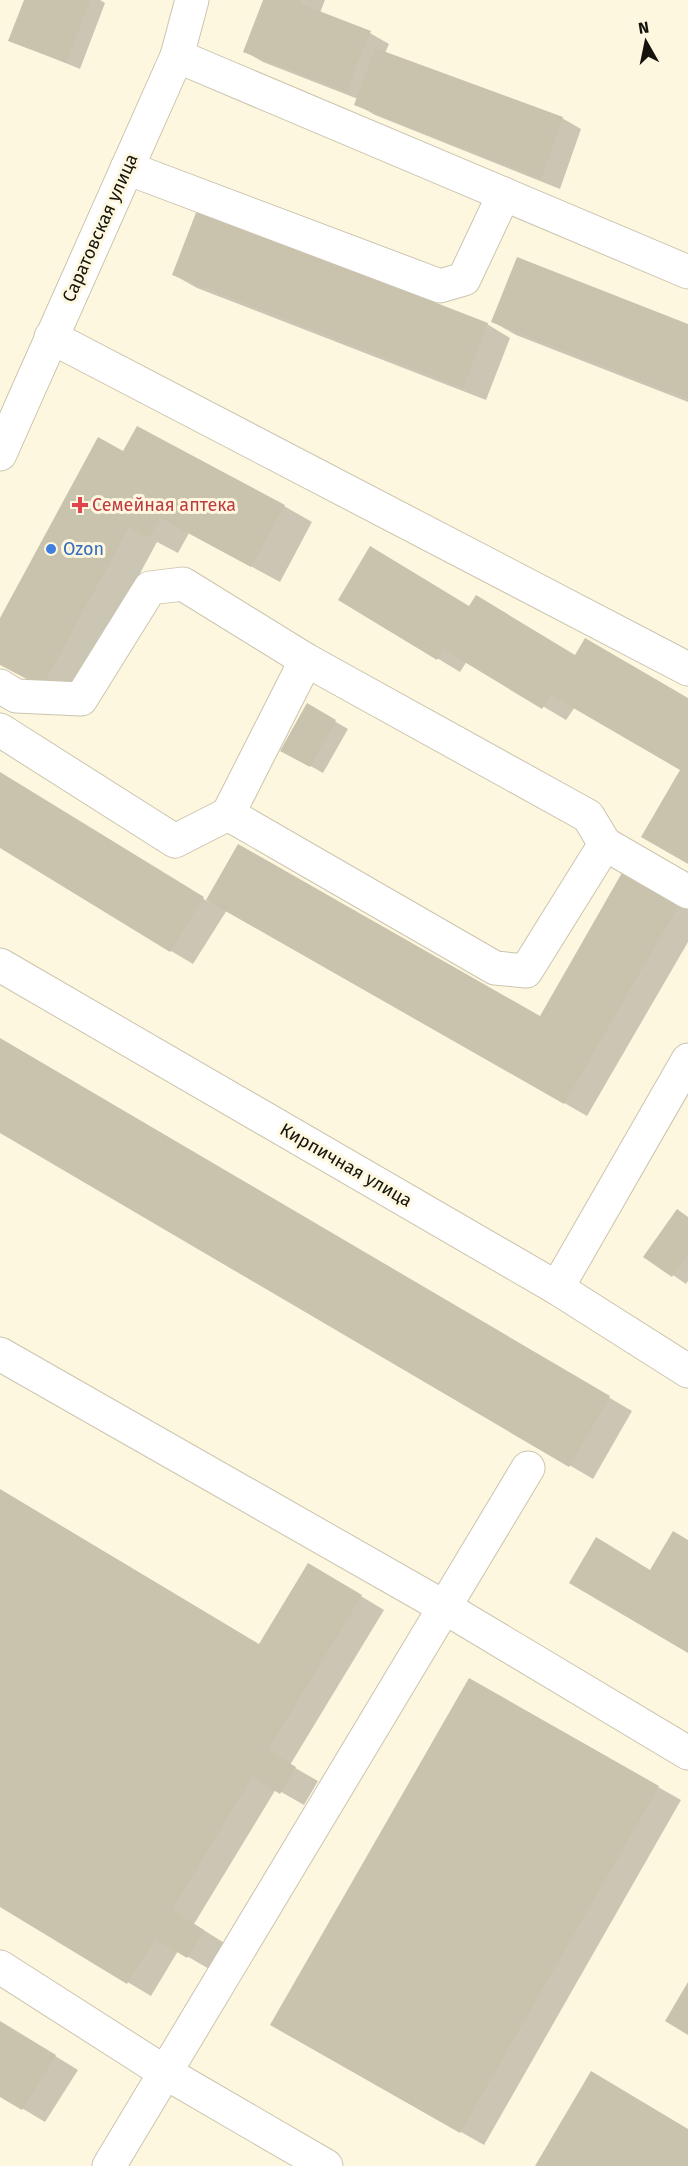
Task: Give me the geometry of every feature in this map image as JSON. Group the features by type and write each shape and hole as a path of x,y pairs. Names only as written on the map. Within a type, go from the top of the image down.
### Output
{"street":[{"name":"Саратовская улица","path":"0,454 177,56 192,0"},
{"path":"177,56 688,272"},
{"path":"127,168 440,286 464,279 504,194"},
{"path":"51,337 688,669"},
{"path":"0,686 16,696 81,699 150,588 183,584 306,660 588,816 605,844 688,892"},
{"path":"0,730 174,841 228,814 306,660"},
{"path":"228,814 495,968 526,971 605,844"},
{"name":"Кирпичная улица","path":"0,965 557,1288 688,1371"},
{"path":"557,1288 688,1060"},
{"path":"0,1354 444,1607 688,1754"},
{"path":"110,2166 528,1468"},
{"path":"0,1967 166,2073 326,2166"}],"building":[{"path":"24,0 90,0 66,63 8,41"},
{"path":"263,0 302,0 301,4 371,31 346,92 243,52"},
{"path":"375,48 563,117 541,179 354,105"},
{"path":"197,210 488,323 463,388 172,275"},
{"path":"517,257 688,324 688,399 491,322"},
{"path":"137,426 285,505 251,567 160,518 149,538 129,527 42,687 0,665 0,618 98,437 123,451"},
{"path":"370,546 469,606 476,595 575,655 585,638 688,698 688,864 641,837 680,770 551,695 542,709 443,649 437,660 338,600"},
{"path":"307,703 336,720 310,767 280,751"},
{"path":"0,772 204,897 170,952 0,848"},
{"path":"238,844 540,1016 623,871 680,903 564,1104 206,900"},
{"path":"0,1038 610,1396 569,1467 0,1133"},
{"path":"677,1209 688,1217 688,1255 672,1277 643,1257"},
{"path":"0,1489 259,1644 308,1563 362,1595 268,1750 296,1767 280,1794 252,1777 172,1910 204,1930 187,1958 155,1939 127,1984 0,1907"},
{"path":"673,1531 688,1540 688,1653 569,1583 596,1537 650,1570"},
{"path":"469,1678 659,1786 460,2133 270,2025"},
{"path":"688,1982 688,2035 665,2021"},
{"path":"0,2021 56,2055 22,2110 0,2097"},
{"path":"591,2071 688,2129 688,2166 535,2166"}],"place":[{"name":"Семейная аптека","path":"80,505"},
{"name":"Ozon","path":"51,549"}]}
